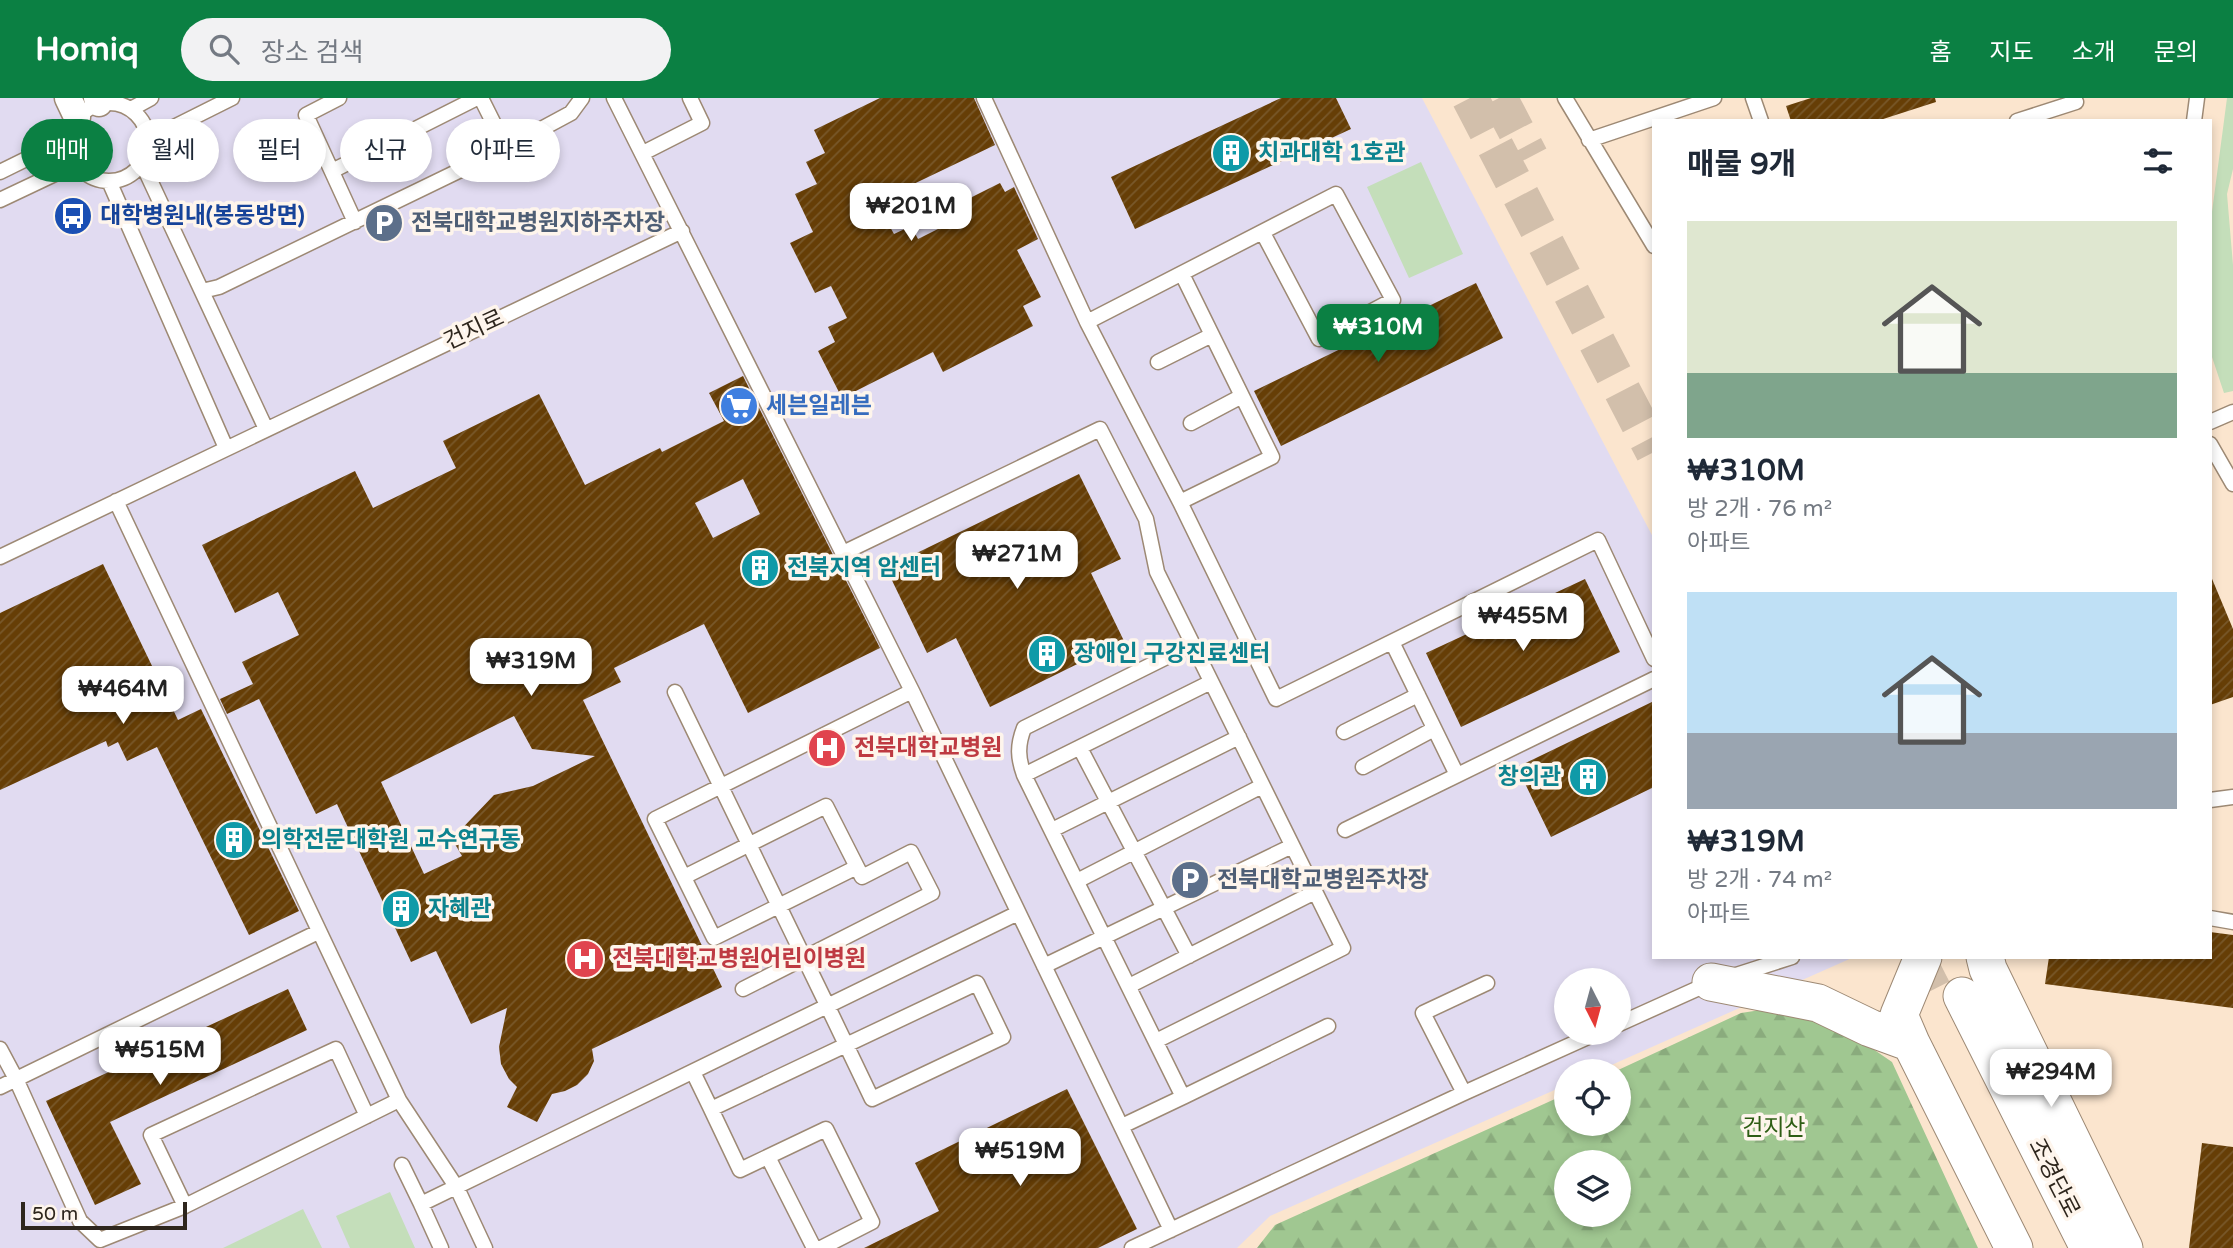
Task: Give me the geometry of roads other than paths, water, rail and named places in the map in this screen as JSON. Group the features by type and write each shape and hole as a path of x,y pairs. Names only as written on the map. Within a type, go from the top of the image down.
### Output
{"street":[{"path":"1922,959 1899,1015 2014,1248"},
{"path":"1980,961 2124,1248"},
{"path":"1711,982 1818,1003 1870,1028 1911,1043"},
{"name":"조경단로","path":"2062,1248 1952,1001 2089,1248"}],"lane":[{"path":"131,109 152,98"},
{"path":"190,119 232,98"},
{"path":"339,98 306,114 355,222"},
{"path":"332,171 479,98 490,119"},
{"path":"560,119 571,113 582,98"},
{"path":"614,98 912,691 1171,1230"},
{"path":"643,153 702,123 690,98"},
{"path":"984,98 1087,322 1180,502 1276,699 1598,540 1652,655"},
{"path":"1565,98 1652,243"},
{"path":"1589,139 1714,98"},
{"path":"1753,98 1760,119"},
{"path":"2194,119 2197,98"},
{"path":"0,172 82,111 113,102 131,109 139,119"},
{"path":"2023,119 2076,102"},
{"path":"202,290 219,287 446,177"},
{"path":"0,200 38,182"},
{"path":"109,182 226,448"},
{"path":"151,182 266,429"},
{"path":"1087,322 1336,194 1393,300 1319,339 1263,233"},
{"name":"건지로","path":"0,557 682,231"},
{"path":"1180,502 1272,457 1182,274"},
{"path":"1158,362 1212,335"},
{"path":"1191,423 1242,396"},
{"path":"2212,421 2233,412"},
{"path":"843,553 1100,429 1146,519 1157,572 1343,948 1156,1041"},
{"path":"2212,447 2233,484"},
{"path":"116,501 399,1100 457,1188 485,1248"},
{"path":"1392,642 1457,775"},
{"path":"1183,1097 1024,775 1019,761 1018,743 1024,728 1193,644"},
{"path":"1345,830 1652,680"},
{"path":"1024,775 1211,682"},
{"path":"857,867 714,938 655,819 912,691"},
{"path":"675,692 721,786 749,845 827,1005 846,1045 872,1099 1003,1037 977,983 846,1045 711,1109"},
{"path":"1344,732 1418,695"},
{"path":"1363,767 1434,729"},
{"path":"1052,830 1238,737"},
{"path":"1080,748 1189,956"},
{"path":"1077,881 1262,786"},
{"path":"2212,800 2233,797"},
{"path":"684,877 826,806 862,877 911,852 932,893 743,989"},
{"path":"1044,966 1292,846"},
{"path":"1129,986 1315,892"},
{"path":"421,1204 1018,913"},
{"path":"2212,918 2233,922"},
{"path":"0,1087 318,932"},
{"path":"1631,1019 1711,982 1785,959"},
{"path":"1464,1093 1423,1013 1488,983"},
{"path":"1122,1126 1328,1027"},
{"path":"1132,1248 1570,1045"},
{"path":"0,1049 80,1221 100,1240 185,1206 399,1100"},
{"path":"185,1206 151,1135 336,1049 367,1116"},
{"path":"693,1072 740,1170 826,1129 872,1222 839,1244 821,1248"},
{"path":"768,1157 814,1248"},
{"path":"402,1165 441,1248"}],"tunnel":[{"path":"1470,98 1652,448"},
{"path":"1499,98 1530,157"},
{"path":"1917,959 1941,1006"}],"place":[{"name":"치과대학 1호관","path":"1231,153"},
{"name":"대학병원내(봉동방면)","path":"73,216"},
{"name":"전북대학교병원지하주차장","path":"384,223"},
{"name":"세븐일레븐","path":"739,406"},
{"name":"전북지역 암센터","path":"760,568"},
{"name":"장애인 구강진료센터","path":"1047,654"},
{"name":"전북대학교병원","path":"827,748"},
{"name":"창의관","path":"1588,777"},
{"name":"의학전문대학원 교수연구동","path":"234,840"},
{"name":"전북대학교병원주차장","path":"1190,880"},
{"name":"자혜관","path":"401,909"},
{"name":"전북대학교병원어린이병원","path":"585,959"}],"park label":[{"name":"건지산","path":"1774,1128"}]}
